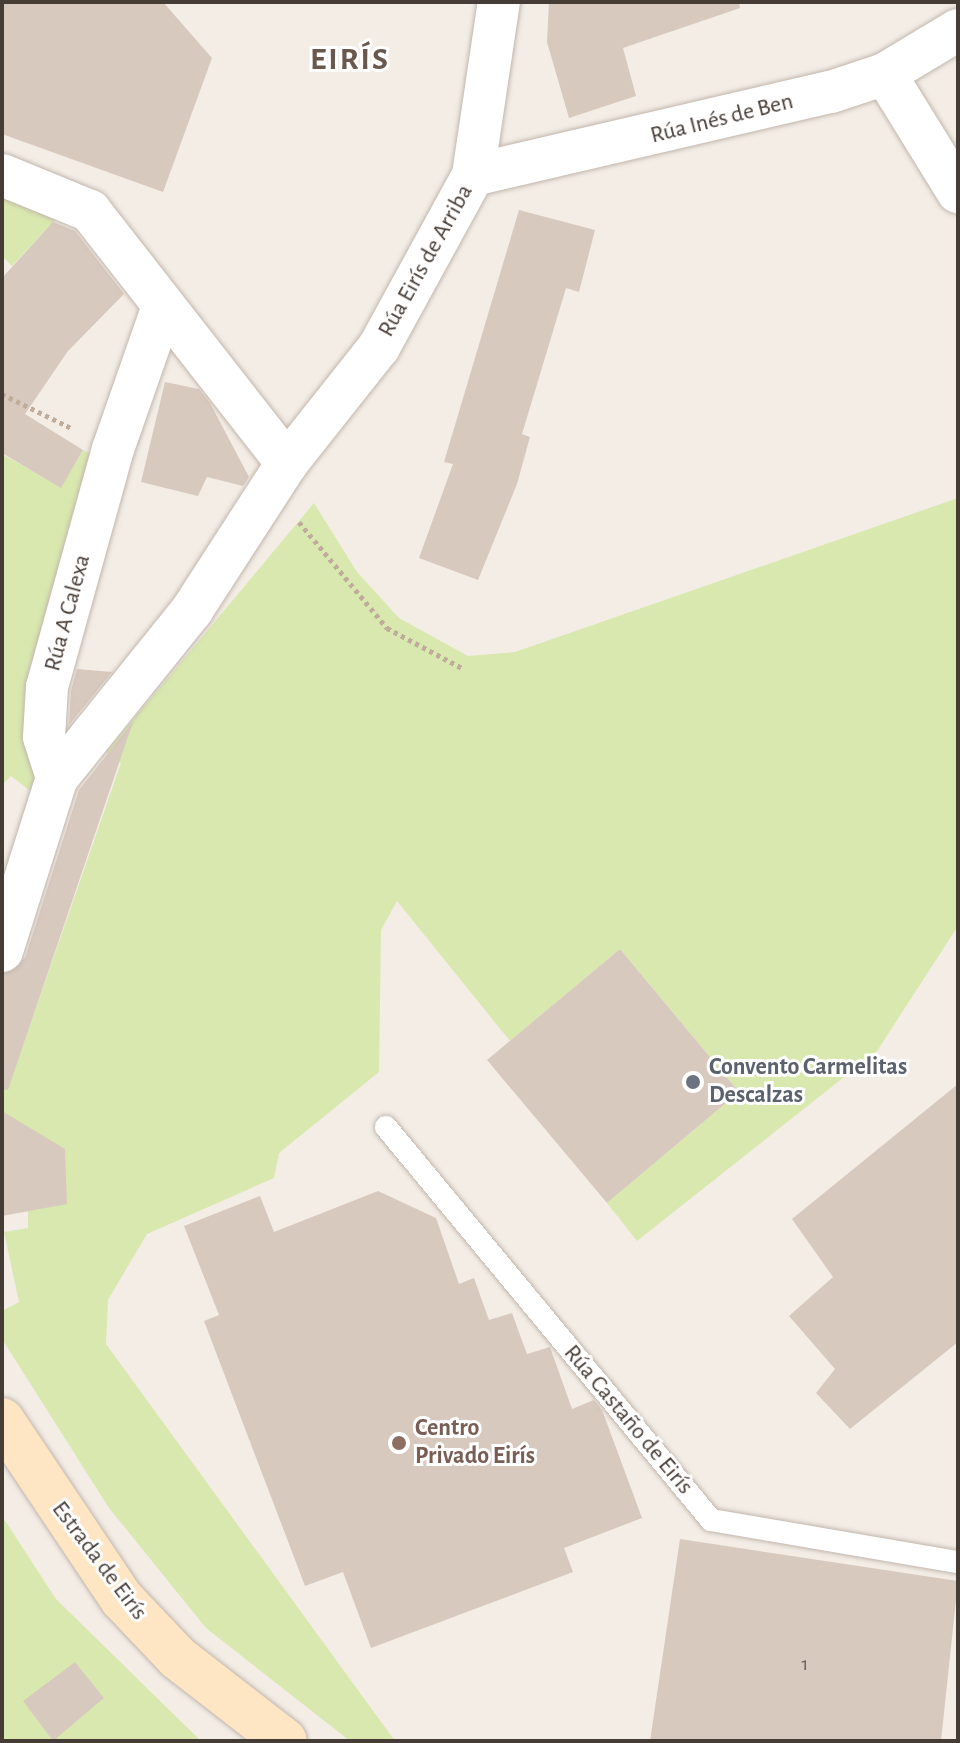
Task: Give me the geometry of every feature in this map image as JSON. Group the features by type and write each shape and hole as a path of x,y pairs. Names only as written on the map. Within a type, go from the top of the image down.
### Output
{"street":[{"name":"Rúa Eirís de Arriba","path":"2,951 57,778 192,610 280,474 379,347 473,175 499,2"},
{"name":"Rúa Inés de Ben","path":"473,175 885,74 958,30"},
{"path":"885,74 958,192"},
{"path":"2,175 90,211 163,306 280,474"},
{"name":"Rúa A Calexa","path":"57,778 44,737 47,687 113,449 163,306"},
{"name":"Estrada de Eirís","path":"3,1425 122,1599 178,1658 285,1741"}],"lane":[{"name":"Rúa Castaño de Eirís","path":"386,1127 711,1520 958,1562"}],"path":[{"path":"2,394 113,449"},
{"path":"280,474 387,628 462,668"}],"green space":[{"path":"2,193 59,216 12,266 3,257"},
{"path":"83,450 96,456 38,797 11,776 2,785 2,454 61,487"},
{"path":"958,498 958,926 877,1051 637,1241 607,1203 739,1092 620,949 510,1041 397,901 381,930 379,1072 279,1153 274,1178 147,1234 108,1300 106,1344 395,1741 350,1741 206,1628 109,1508 2,1339 2,1311 19,1302 4,1232 28,1228 28,1211 2,1112 2,1074 12,1077 121,763 106,752 314,503 357,572 399,618 468,656 515,652"},
{"path":"2,1516 56,1599 201,1741 2,1741"}],"building":[{"path":"2,2 163,2 212,58 163,192 2,134"},
{"path":"549,2 739,2 740,8 623,48 636,96 569,118 547,42"},
{"path":"519,210 595,230 579,292 566,288 522,434 530,437 517,484 478,580 419,558 453,464 444,462"},
{"path":"53,222 75,231 124,294 68,351 25,414 83,450 61,488 2,453 2,278"},
{"path":"165,382 199,389 210,403 249,477 243,486 207,477 198,496 141,482"},
{"path":"77,669 112,672 69,725 71,691"},
{"path":"133,722 8,1090 2,1089 2,974 25,958 79,790"},
{"name":"Convento Carmelitas Descalzas","path":"620,949 739,1092 607,1203 487,1060"},
{"path":"958,1084 958,1342 850,1429 816,1393 835,1369 789,1316 833,1277 792,1219"},
{"path":"2,1111 65,1149 67,1204 2,1216"},
{"path":"378,1191 436,1218 459,1284 474,1278 489,1320 512,1313 527,1354 550,1347 572,1409 594,1400 602,1410 642,1518 564,1548 573,1572 371,1648 343,1572 305,1586 204,1321 219,1315 184,1226 260,1196 274,1232"},
{"path":"680,1539 958,1581 941,1741 650,1741"},
{"path":"75,1662 104,1698 53,1741 23,1701"}],"place":[{"name":"Convento Carmelitas Descalzas","path":"693,1082"},
{"name":"Centro Privado Eirís","path":"399,1443"}],"district":[{"name":"EIRÍS","path":"350,59"}]}
